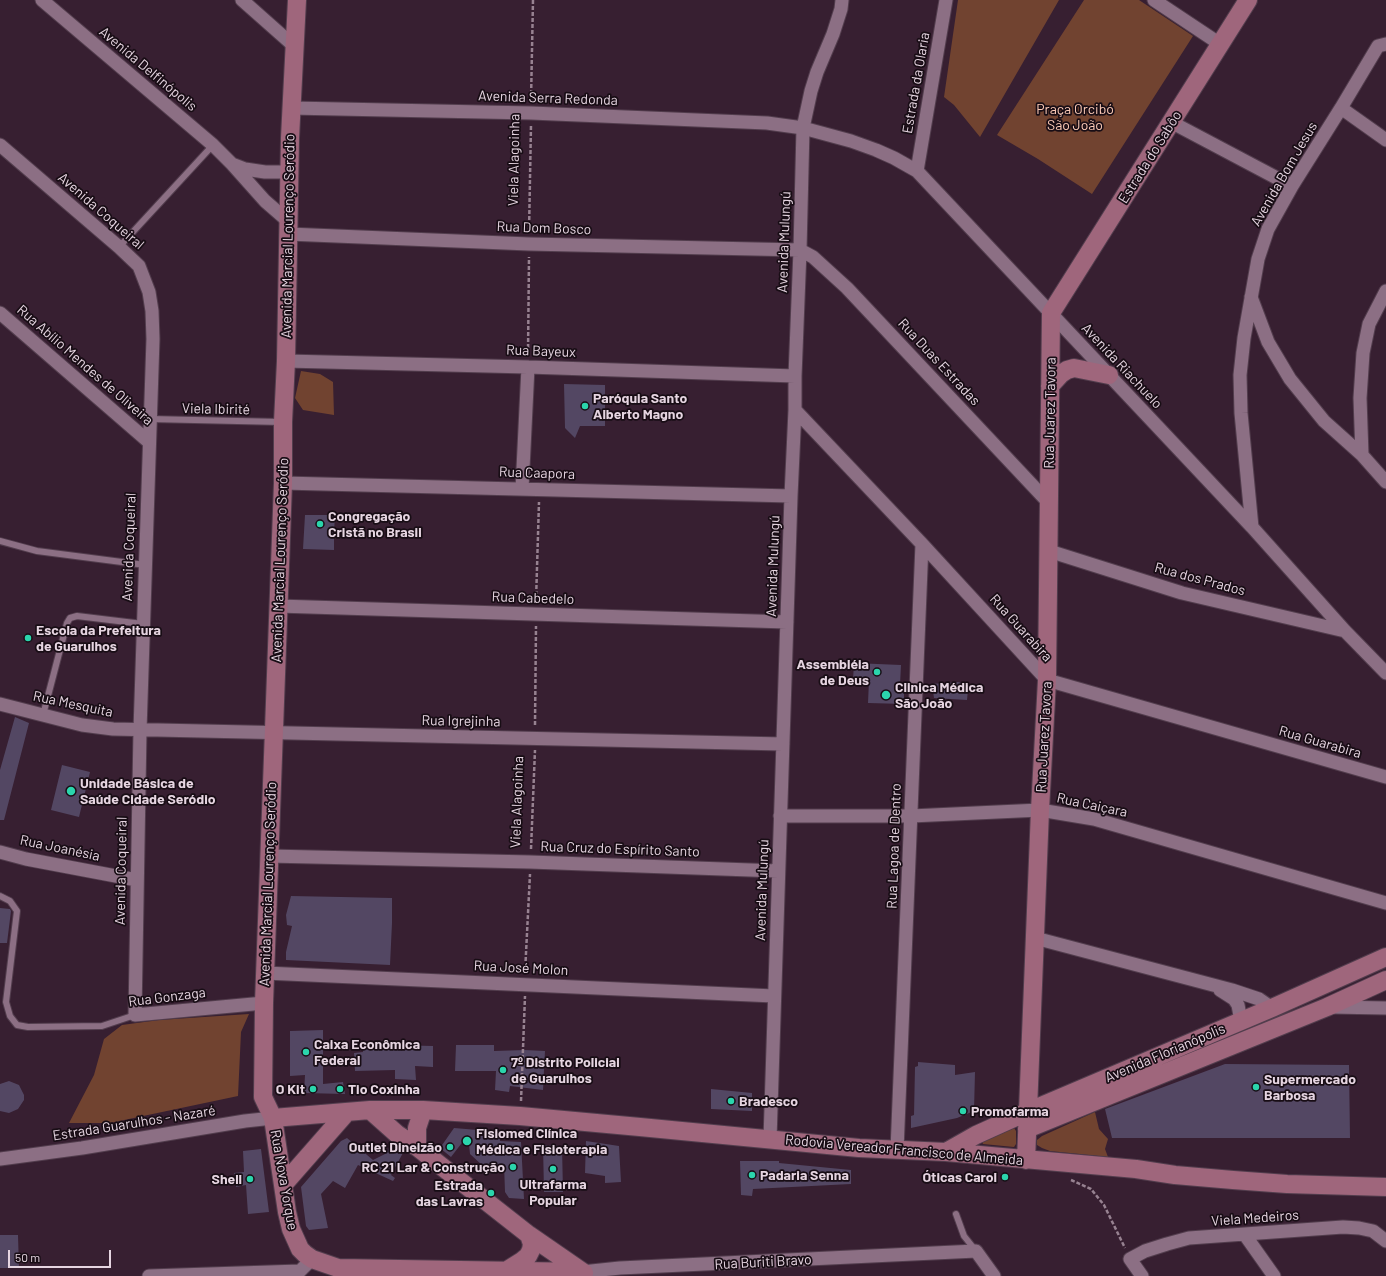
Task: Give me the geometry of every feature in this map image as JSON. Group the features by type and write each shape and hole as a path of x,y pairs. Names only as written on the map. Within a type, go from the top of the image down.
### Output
{"main road":[{"name":"Avenida Marcial Lourenço Seródio","path":"273,1118 263,1097 264,1003 283,484 283,422 286,361 291,108 297,0"},
{"name":"Estrada do Sabôo","path":"1051,313 1248,0"},
{"name":"Rua Juarez Tavora","path":"1026,1160 1040,810 1047,680 1051,313"},
{"path":"1050,386 1061,374 1074,368 1109,375"},
{"name":"Avenida Florianópolis","path":"1027,1120 1241,1021 1386,957"},
{"name":"Avenida Florianópolis","path":"946,1152 976,1135 1027,1120 1327,1008 1386,980"},
{"path":"273,1118 370,1110 397,1134 417,1147 529,1235 585,1274"},
{"name":"Rodovia Vereador Francisco de Almeida","path":"370,1110 423,1110 520,1116 897,1150 946,1152 1026,1160 1136,1168 1175,1175 1287,1184 1386,1187"},
{"path":"417,1147 417,1128 423,1110"},
{"path":"283,1185 347,1112"},
{"name":"Rua Nova Yorque","path":"273,1118 291,1230 300,1249 312,1259"},
{"path":"506,1271 528,1256 532,1244 529,1235"},
{"name":"Rua Buriti Bravo","path":"312,1259 338,1268 585,1274"}],"street":[{"name":"Avenida Delfinópolis","path":"42,0 213,145 288,227"},
{"path":"242,0 294,46"},
{"name":"Avenida Mulungú","path":"770,1139 795,410 803,128 811,91 817,72 833,34 841,9 842,0"},
{"name":"Estrada da Olaria","path":"918,171 946,0"},
{"path":"1154,0 1220,44"},
{"name":"Avenida Bom Jesus","path":"1252,527 1240,376 1250,296 1258,259 1268,229 1292,186 1382,45 1386,32"},
{"name":"Avenida Serra Redonda","path":"291,108 531,113 767,123 803,128"},
{"path":"1342,108 1386,140"},
{"path":"1171,122 1292,186"},
{"name":"Avenida Riachuelo","path":"803,128 876,150 918,171 1252,527 1345,631 1383,667"},
{"name":"Avenida Coqueiral","path":"0,145 139,266 149,292 152,311 153,339 140,730 135,1015"},
{"name":"Avenida Delfinópolis","path":"232,164 245,169 265,172 289,172"},
{"name":"Rua Dom Bosco","path":"288,227 529,244 800,250"},
{"name":"Rua Duas Estradas","path":"800,250 813,257 847,288 1049,503"},
{"path":"1362,455 1360,398 1363,353 1369,324 1385,295"},
{"path":"1250,296 1268,342 1290,379 1324,421 1362,455 1386,482"},
{"name":"Rua Abílio Mendes de Oliveira","path":"0,313 149,442"},
{"name":"Rua Bayeux","path":"286,361 795,376"},
{"path":"522,489 528,367"},
{"name":"Rua Guarabira","path":"795,410 922,544 1047,680 1386,777"},
{"name":"Rua Caapora","path":"283,484 791,496"},
{"name":"Rua Lagoa de Dentro","path":"897,1150 922,544"},
{"name":"Rua dos Prados","path":"1048,551 1182,593 1345,631"},
{"name":"Rua Cabedelo","path":"278,606 787,622"},
{"name":"Rua Mesquita","path":"0,704 82,725 113,729 140,730"},
{"name":"Rua Igrejinha","path":"140,730 783,744"},
{"name":"Rua Caiçara","path":"780,816 911,816 1040,810 1094,820 1386,903"},
{"name":"Rua Joanésia","path":"0,852 26,859 137,880"},
{"name":"Rua Cruz do Espírito Santo","path":"269,856 530,862 778,871"},
{"path":"1035,938 1211,984 1259,999 1272,1008"},
{"name":"Rua José Molon","path":"265,973 774,996"},
{"path":"1211,984 1234,999 1238,1005 1241,1021"},
{"name":"Rua Gonzaga","path":"135,1015 264,1003"},
{"path":"1327,1008 1386,1008"},
{"name":"Estrada Guarulhos - Nazaré","path":"0,1159 75,1149 245,1121 273,1118"},
{"name":"Viela Medeiros","path":"1130,1259 1145,1251 1189,1238 1343,1227 1373,1231 1385,1240"},
{"path":"1245,1235 1274,1276"},
{"path":"976,1251 994,1276"},
{"name":"Rua Buriti Bravo","path":"585,1274 620,1268 976,1251"},
{"path":"148,1276 300,1270 312,1259"},
{"path":"1130,1259 1142,1276"}],"lane":[{"path":"119,247 213,145"},
{"name":"Viela Ibirité","path":"150,419 283,422"},
{"path":"0,541 37,551 145,565"},
{"path":"43,715 67,623 70,618 78,616 143,624"},
{"name":"Rua Gonzaga","path":"0,896 10,901 17,911 6,1002 10,1016 17,1025 28,1027 102,1026 135,1015"},
{"path":"956,1214 964,1236 976,1251"}],"path":[{"name":"Viela Alagoinha","path":"528,367 533,0"},
{"name":"Viela Alagoinha","path":"520,1116 535,738 539,490"},
{"path":"1065,1177 1091,1189 1104,1205 1130,1259"}],"green space":[{"path":"958,0 1059,0 980,137 954,105 944,97"},
{"name":"Praça Orcibó São João","path":"1084,0 1139,0 1193,36 1092,194 1038,159 997,135"},
{"path":"301,371 320,374 333,382 334,415 303,410 295,398"},
{"path":"249,1014 241,1032 238,1096 110,1123 69,1123 94,1075 104,1039 122,1025 159,1020"},
{"path":"1095,1112 1099,1129 1108,1139 1105,1149 1108,1157 1050,1151 1037,1145 1037,1140 1042,1136"},
{"path":"1014,1128 1016,1131 1016,1144 1014,1147 983,1144 982,1142"}],"building":[{"name":"Paróquia Santo Alberto Magno","path":"564,384 605,385 605,426 580,426 575,438 565,428"},
{"name":"Congregação Cristã no Brasil","path":"305,515 335,515 334,550 303,549"},
{"path":"854,663 901,665 900,685 904,687 904,704 868,703 869,680 853,680"},
{"name":"Clinica Médica São João","path":"958,682 965,684 968,690 967,700 934,698 932,684"},
{"path":"15,717 29,723 4,820 0,820 0,770"},
{"name":"Unidade Básica de Saúde Cidade Seródio","path":"62,765 90,772 79,817 51,810"},
{"path":"291,896 392,898 390,965 286,960 286,952 292,926 287,925 286,915"},
{"path":"0,908 10,909 11,911 7,943 0,943"},
{"name":"Caixa Econômica Federal","path":"323,1030 323,1084 343,1082 345,1094 304,1093 305,1075 290,1076 290,1031"},
{"path":"362,1044 433,1046 433,1067 415,1066 416,1080 395,1079 395,1070 355,1071 354,1053 363,1052"},
{"path":"456,1045 494,1045 494,1051 545,1051 543,1090 510,1086 509,1092 495,1090 496,1071 455,1071"},
{"path":"918,1062 955,1065 955,1075 975,1072 974,1111 957,1118 911,1128 911,1116 914,1115 915,1067 918,1066"},
{"name":"Supermercado Barbosa","path":"1225,1064 1349,1065 1350,1138 1112,1138 1105,1109"},
{"path":"9,1081 19,1085 24,1095 24,1100 18,1109 9,1113 0,1111 0,1084"},
{"name":"Bradesco","path":"711,1089 752,1093 752,1111 711,1109"},
{"path":"454,1128 478,1130 479,1136 499,1134 500,1141 521,1142 524,1199 509,1198 505,1192 504,1164 483,1166 470,1154 468,1135 451,1157 440,1148"},
{"path":"347,1138 373,1160 385,1154 390,1146 395,1145 404,1151 391,1175 395,1178 393,1181 358,1165 345,1188 333,1181 321,1194 328,1228 309,1230 306,1226 301,1187 341,1141"},
{"path":"586,1141 619,1146 621,1182 605,1183 605,1176 585,1173"},
{"name":"Ultrafarma Popular","path":"543,1145 562,1146 563,1192 544,1192"},
{"name":"Shell","path":"261,1149 269,1212 248,1214 246,1185 236,1187 234,1173 244,1172 243,1151"},
{"path":"740,1161 779,1161 779,1163 851,1170 851,1184 753,1189 752,1196 741,1195"},
{"path":"0,1235 18,1235 19,1268 0,1268"}],"place":[{"name":"Paróquia Santo Alberto Magno","path":"585,406"},
{"name":"Congregação Cristã no Brasil","path":"320,524"},
{"name":"Escola da Prefeitura de Guarulhos","path":"28,638"},
{"name":"Assembléia de Deus","path":"877,672"},
{"name":"Clinica Médica São João","path":"886,695"},
{"name":"Unidade Básica de Saúde Cidade Seródio","path":"71,791"},
{"name":"Caixa Econômica Federal","path":"306,1052"},
{"name":"7º Distrito Policial de Guarulhos","path":"503,1070"},
{"name":"Supermercado Barbosa","path":"1256,1087"},
{"name":"O Kit","path":"313,1089"},
{"name":"Tio Coxinha","path":"340,1089"},
{"name":"Bradesco","path":"731,1101"},
{"name":"Promofarma","path":"963,1111"},
{"name":"Fisiomed Clínica Médica e Fisioterapia","path":"467,1141"},
{"name":"Outlet Dineizão","path":"450,1147"},
{"name":"RC 21 Lar & Construção","path":"513,1167"},
{"name":"Ultrafarma Popular","path":"553,1169"},
{"name":"Padaria Senna","path":"752,1175"},
{"name":"Óticas Carol","path":"1005,1177"},
{"name":"Shell","path":"250,1179"},
{"name":"Estrada das Lavras","path":"491,1193"}]}
